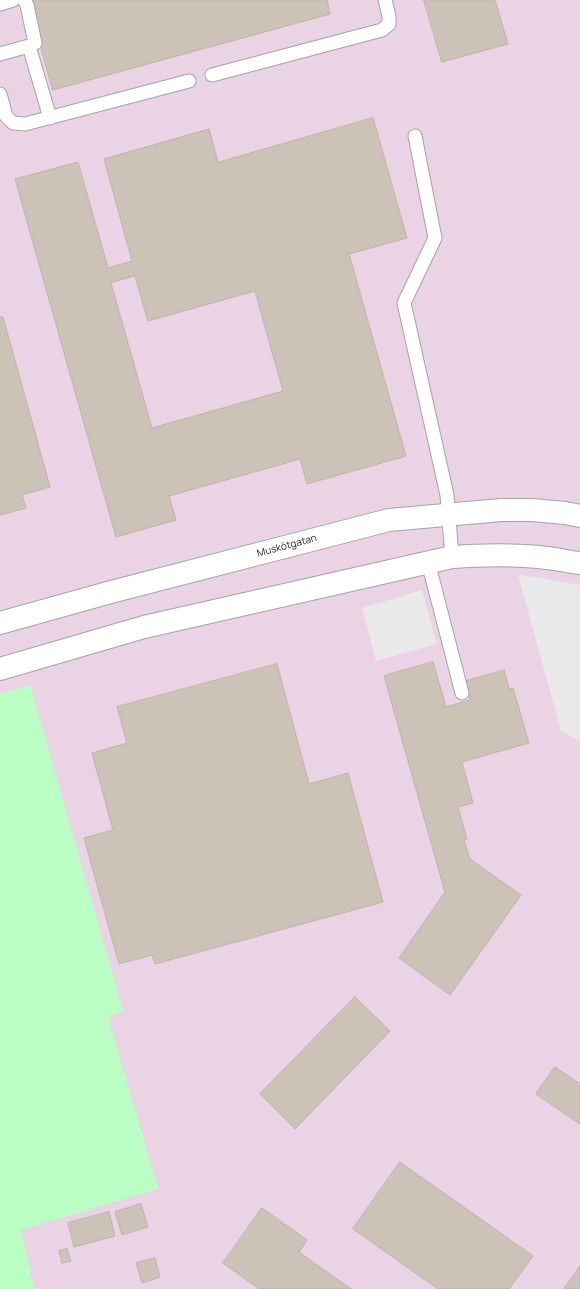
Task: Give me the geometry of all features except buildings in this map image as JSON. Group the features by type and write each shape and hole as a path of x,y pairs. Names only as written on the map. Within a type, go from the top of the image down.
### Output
{"street":[{"name":"Muskötgatan","path":"0,623 111,592 389,520 501,510 532,510 580,516"},
{"path":"0,669 144,627 452,557 493,555 519,556 580,563"}],"lane":[{"path":"0,4 13,0"},
{"path":"0,54 35,43 27,5 24,0"},
{"path":"212,75 382,30 389,24 389,16 385,0"},
{"path":"29,46 50,118"},
{"path":"0,94 6,116 13,123 25,124 189,81"},
{"path":"414,136 435,238 404,303 447,496 452,557"},
{"path":"428,562 462,693"}],"shaded area":[{"path":"0,0 580,0 580,1289 0,1289"},
{"path":"518,575 580,585 580,741 561,731"},
{"path":"422,590 437,644 376,661 362,608"}],"green space":[{"path":"30,685 123,1011 108,1017 158,1189 21,1230 34,1289 0,1289 0,694"}]}
